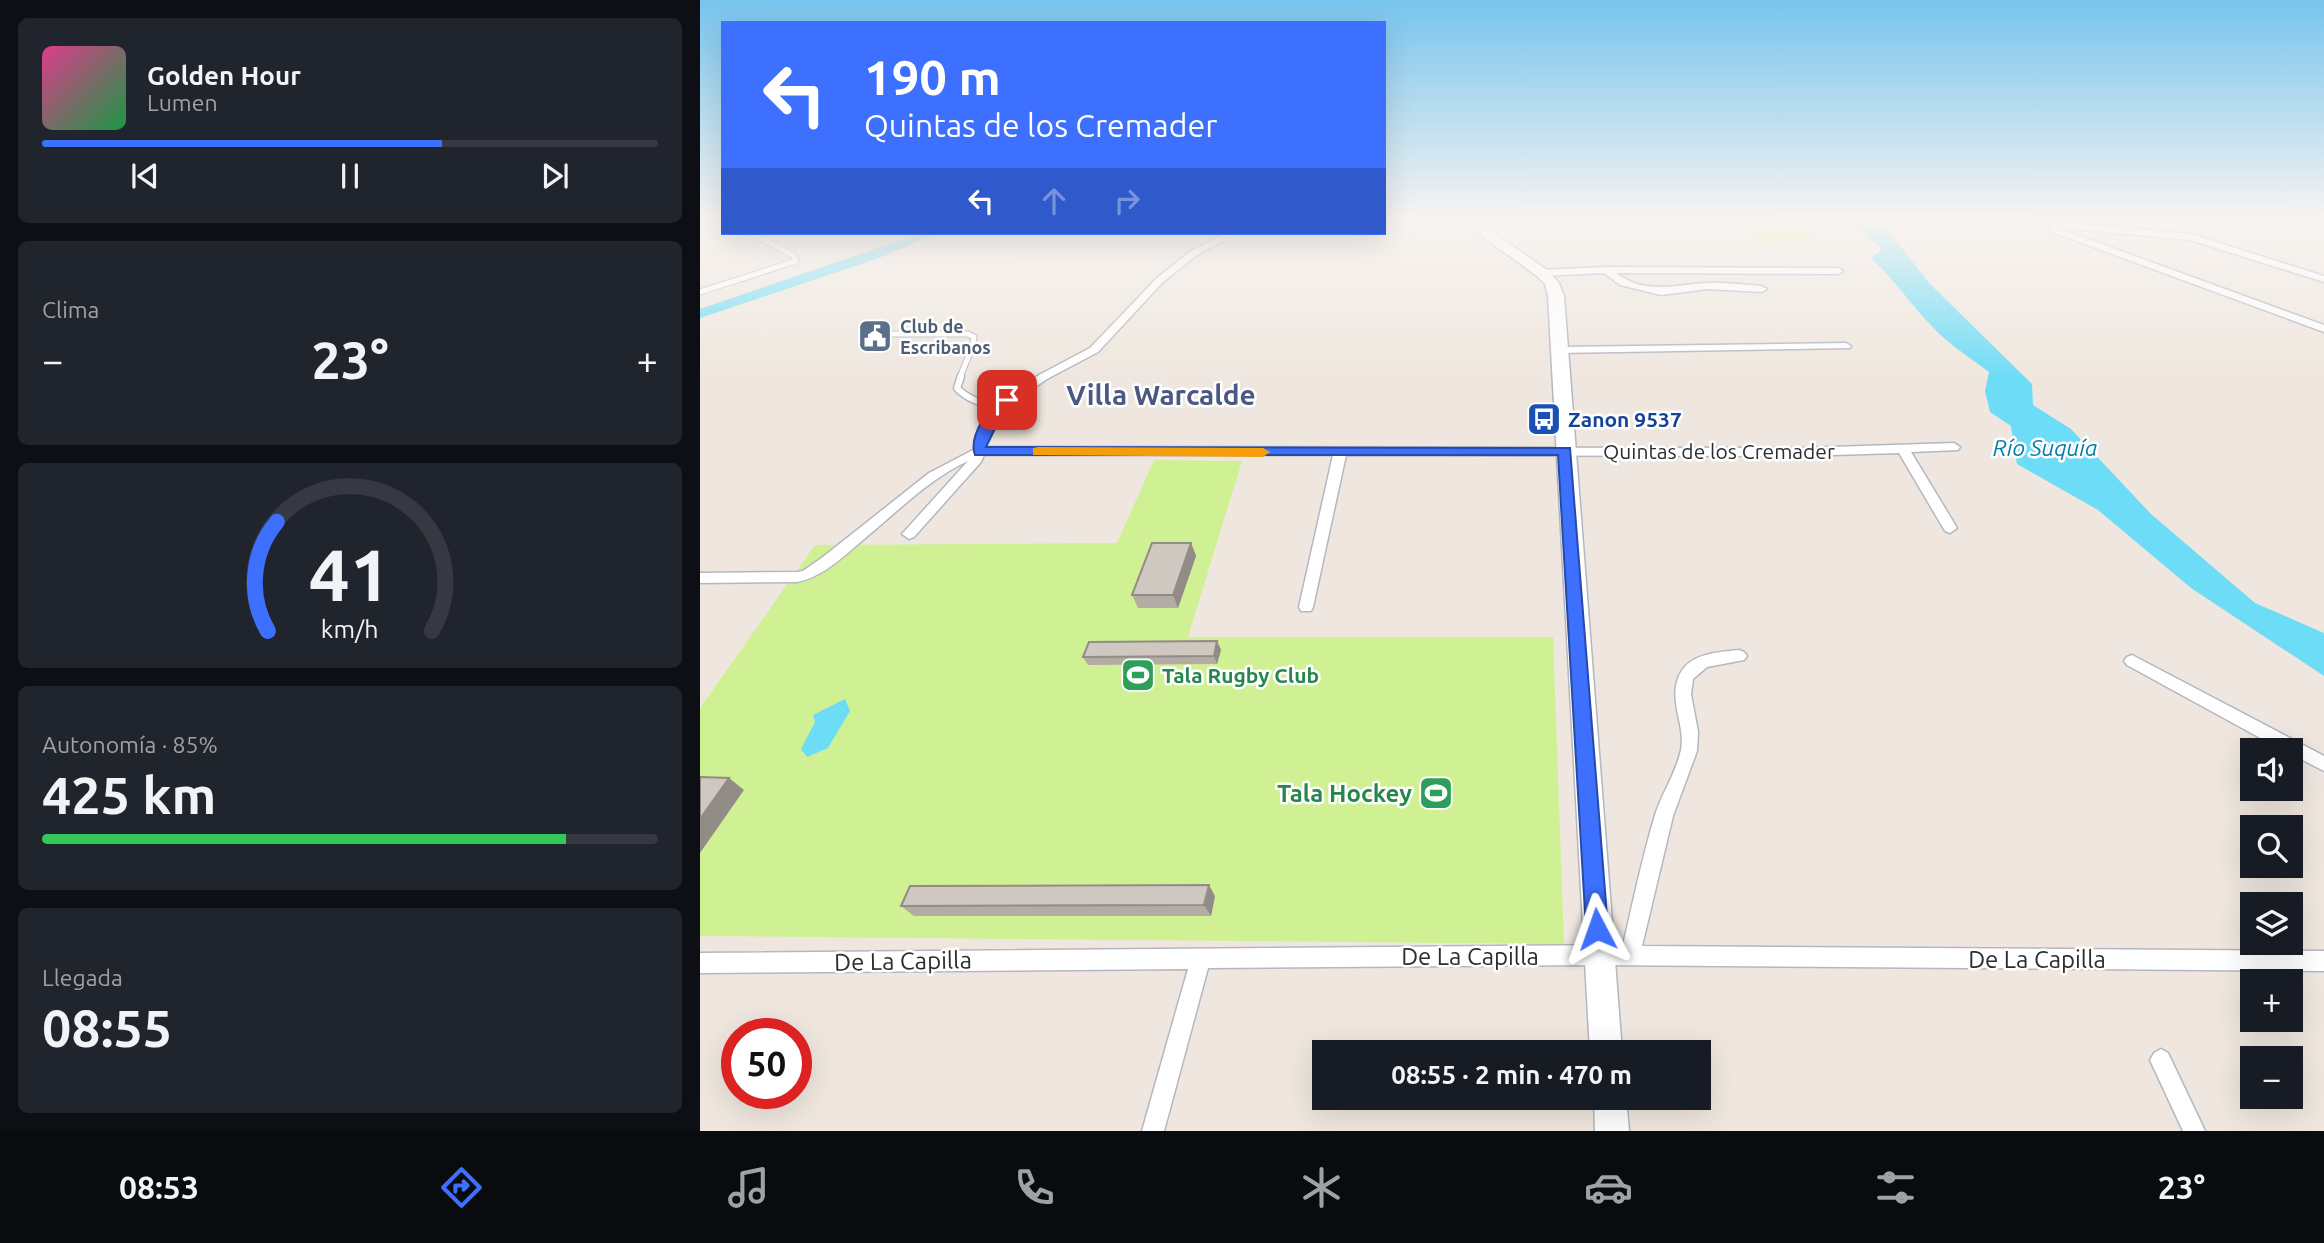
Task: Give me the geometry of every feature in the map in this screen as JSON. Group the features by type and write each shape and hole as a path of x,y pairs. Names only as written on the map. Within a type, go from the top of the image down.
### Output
{"main road":[{"path":"1542,273 1552,283 1556,296 1605,1040"},
{"path":"1611,1110 1612,1131"}],"street":[{"path":"909,534 970,469 979,452 979,443 998,407 1043,377 1094,350 1171,272"},
{"path":"1542,273 1568,272"},
{"path":"1608,272 1623,283 1661,292 1708,286 1762,289"},
{"path":"2170,272 2324,328"},
{"path":"2302,272 2324,279"},
{"path":"1559,350 1846,346"},
{"name":"Quintas de los Cremader","path":"979,452 1801,452 1954,447"},
{"path":"1903,449 1950,528"},
{"path":"700,578 797,578 807,575 928,482 966,456 979,452"},
{"path":"1306,607 1340,453"},
{"path":"1630,956 1665,814 1689,751 1685,678 1692,669 1704,662 1739,656"},
{"path":"2132,661 2324,764"},
{"name":"De La Capilla","path":"700,963 1599,955 2324,961"},
{"path":"1153,1131 1201,958"},
{"path":"2161,1060 2194,1131"}],"lane":[{"path":"700,292 767,272"},
{"path":"883,334 968,334 974,338 975,344 958,375 957,388 961,394 973,401 998,407"}],"green space":[{"name":"Tala Rugby Club","path":"1154,460 1242,461 1188,637 1553,637 1564,944 700,936 700,708 815,545 1117,543"}],"water":[{"name":"Río Suquía","path":"1884,272 1920,272 2032,384 2033,405 2071,429 2151,514 2255,603 2324,633 2324,676 2191,588 2098,510 2017,464 2011,426 1990,412 1985,391 1989,372 1945,339"},
{"path":"845,699 850,711 828,748 807,757 801,749 815,722 813,715"}],"building":[{"path":"1152,543 1191,543 1173,595 1132,595"},
{"path":"1217,641 1214,656 1083,657 1089,642"},
{"path":"700,777 729,778 700,819"},
{"path":"1209,885 1204,905 901,906 910,886"}],"waterway":[{"path":"700,314 825,272"}],"slow traffic":[{"path":"1038,452 1263,452"}],"place":[{"name":"Club de Escribanos","path":"875,336"},
{"name":"Zanon 9537","path":"1544,419"},
{"name":"Tala Rugby Club","path":"1138,675"},
{"name":"Tala Hockey","path":"1436,793"}],"district":[{"name":"Villa Warcalde","path":"1161,394"}],"route":[{"path":"1007,400 998,407 979,443 979,452 1565,451 1597,929"}]}
